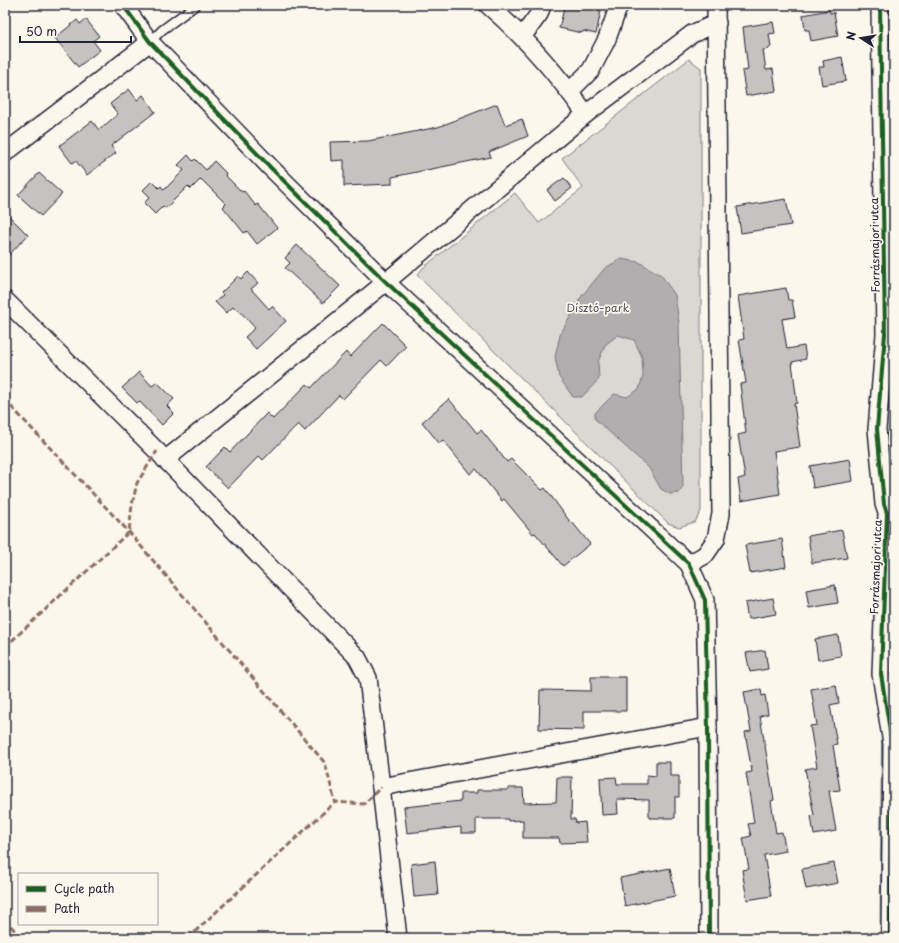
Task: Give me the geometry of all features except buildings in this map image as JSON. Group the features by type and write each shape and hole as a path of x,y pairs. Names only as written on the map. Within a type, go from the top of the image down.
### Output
{"street":[{"path":"123,5 150,42 271,168 386,282 689,564 705,600 708,727 709,938"},
{"path":"488,5 522,37 570,91 586,114"},
{"path":"522,37 539,14 542,5"},
{"path":"570,91 591,70 607,39 620,5"},
{"path":"689,564 705,555 716,539 721,514 716,5"},
{"name":"Forrásmajori utca","path":"880,5 885,334 877,429 884,504 887,513 881,674 892,744 890,938"},
{"path":"165,460 386,282 586,114 692,34 716,23"},
{"path":"5,153 150,42"},
{"path":"5,300 165,460 357,658 368,678 398,938"},
{"path":"381,787 708,727"}],"lane":[{"path":"150,42 162,30 196,5"}],"green space":[{"path":"887,5 894,5 894,938 880,938"},
{"name":"Dísztó-park","path":"689,59 701,68 701,511 695,522 679,527 668,523 417,275 423,268 515,193 539,223 583,188 562,158"}],"shaded area":[{"path":"621,259 639,262 661,275 675,295 679,323 683,487 679,493 670,494 661,489 649,468 595,419 595,413 614,394 627,397 639,389 643,376 642,357 634,340 618,335 605,345 598,362 599,379 582,397 573,397 559,377 555,357 560,335 581,297 605,268"}],"marked path":[{"path":"5,400 129,532 325,763 335,802"},
{"path":"5,647 129,532 132,505 137,483 157,451"},
{"path":"188,938 335,802 364,804 381,787"},
{"path":"5,919 21,938"}],"cycle path":[{"path":"123,5 150,42 271,168 386,282 689,564 705,600 708,727 709,938"},
{"path":"880,5 885,334 877,429 884,504 887,513 881,674 892,744 890,938"}]}
